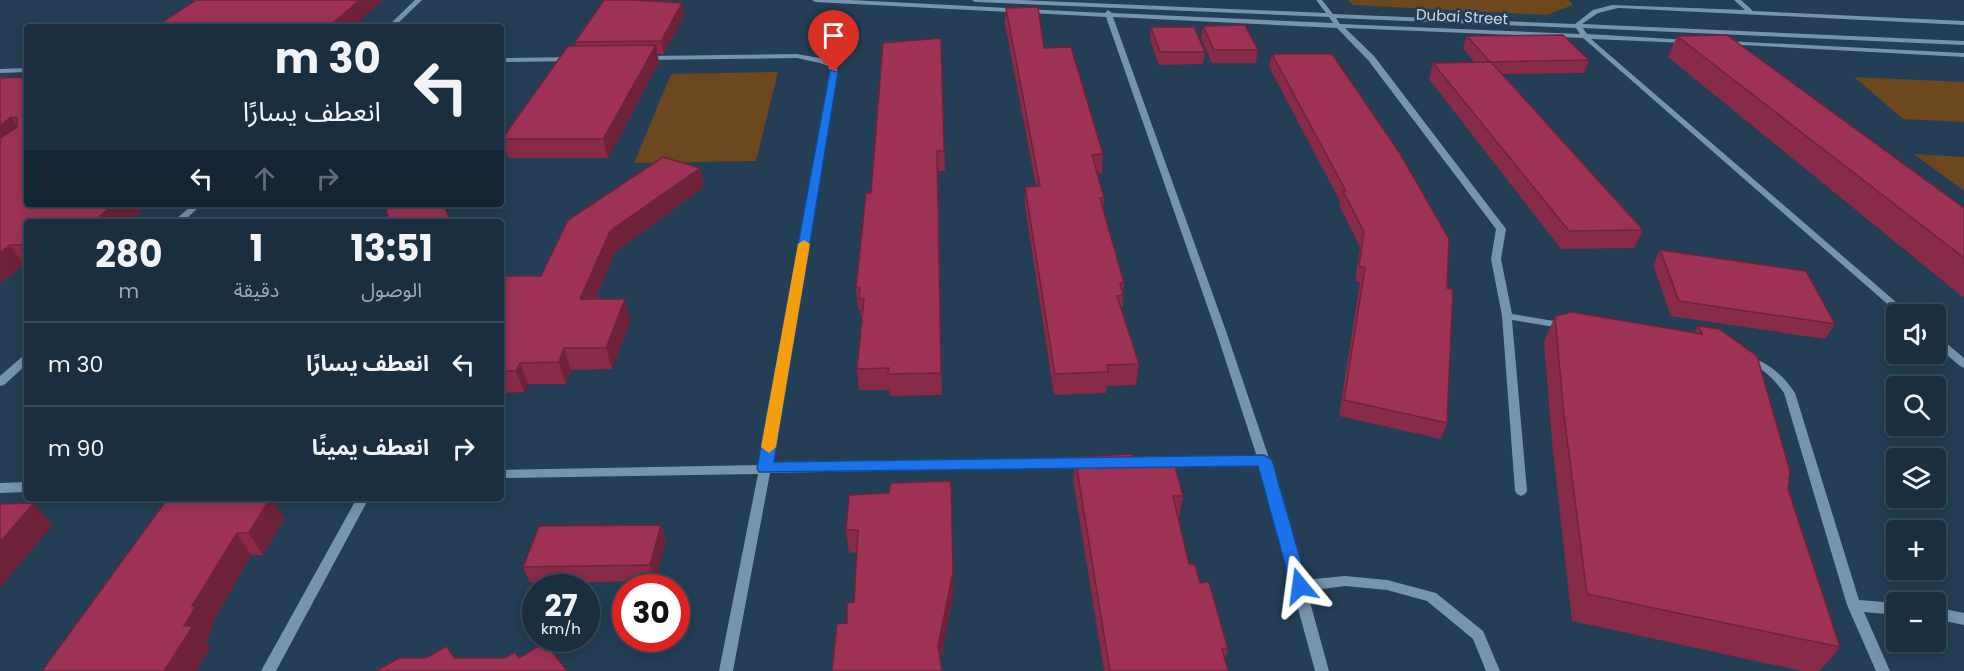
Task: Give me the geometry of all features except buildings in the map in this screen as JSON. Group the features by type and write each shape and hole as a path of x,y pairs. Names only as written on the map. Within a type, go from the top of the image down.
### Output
{"street":[{"path":"393,24 419,0"},
{"name":"Dubai Street","path":"815,0 1329,14 1964,43"},
{"name":"Dubai Street","path":"975,0 1337,24 1692,42"},
{"path":"1319,0 1337,24 1371,58 1501,229 1496,259 1507,316 1521,490"},
{"path":"1737,0 1751,12"},
{"path":"1893,304 1585,37 1578,25 1588,14 1599,8 1618,6 1964,23"},
{"path":"1104,8 1218,320 1264,460 1322,671"},
{"path":"1716,43 1964,54"},
{"path":"630,58 797,56 822,61 831,66 834,72 765,468 726,671"},
{"path":"504,60 583,59"},
{"path":"0,71 24,70"},
{"path":"181,219 195,207"},
{"path":"1507,316 1577,328"},
{"path":"1946,348 1964,364"},
{"path":"1730,354 1758,362 1776,373 1789,393 1854,605 1883,671"},
{"path":"0,382 24,361"},
{"path":"504,474 1264,460"},
{"path":"0,488 24,488"},
{"path":"268,671 361,501"},
{"path":"1300,586 1355,582 1410,589 1431,597 1478,636 1493,671"},
{"path":"1854,605 1886,608"},
{"path":"1946,615 1964,619"}],"shaded area":[{"path":"1348,0 1569,0 1573,5 1547,15 1353,5"},
{"path":"778,72 756,161 634,163 671,74"},
{"path":"1854,77 1964,82 1964,122 1903,119"},
{"path":"1914,154 1964,157 1964,191"}],"slow traffic":[{"path":"769,447 804,244"}],"route":[{"path":"834,72 765,468 1264,460 1300,586"}]}
